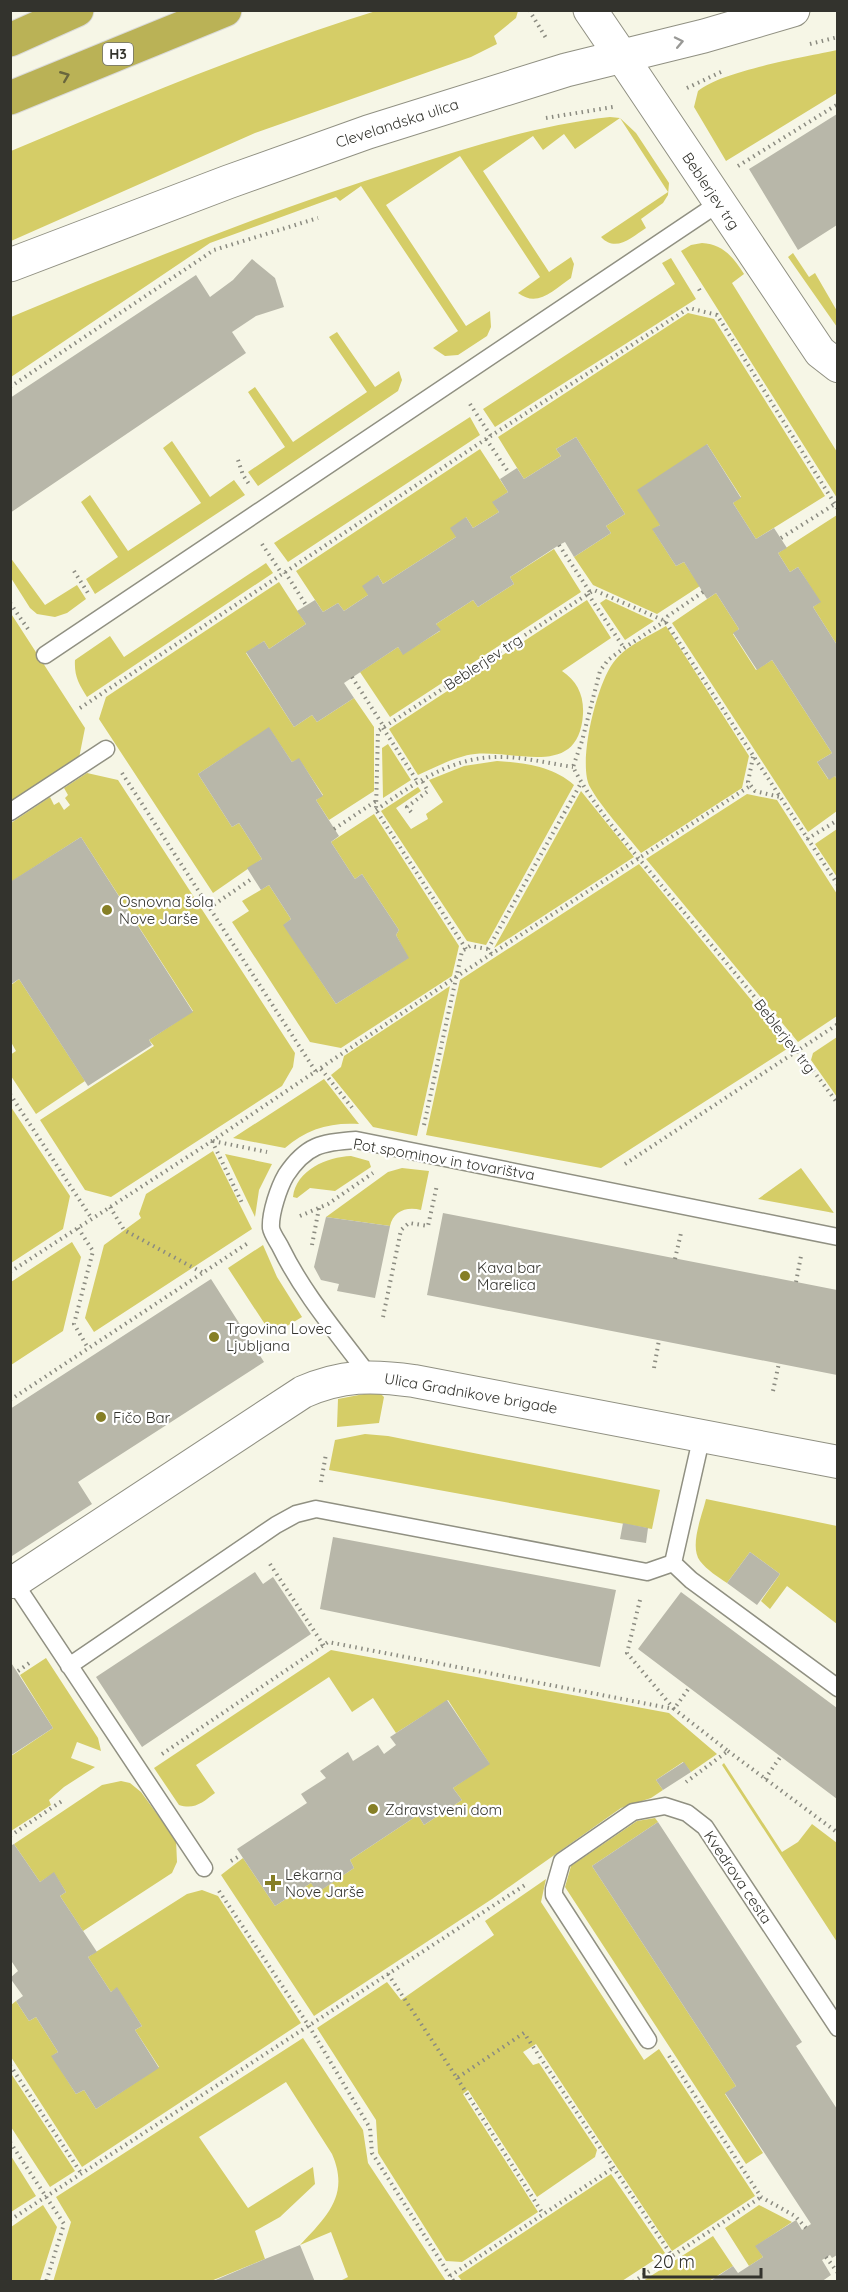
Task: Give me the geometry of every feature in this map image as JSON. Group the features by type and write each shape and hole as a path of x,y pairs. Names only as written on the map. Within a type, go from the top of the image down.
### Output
{"highway":[{"path":"10,40 78,10"},
{"name":"H3","path":"10,98 225,10"}],"street":[{"name":"Beblerjev trg","path":"590,10 820,352 837,366"},
{"name":"Clevelandska ulica","path":"10,265 228,182 368,132 566,70 793,10"},
{"name":"Ulica Gradnikove brigade","path":"14,1582 303,1392 334,1380 370,1377 414,1381 837,1462"}],"lane":[{"path":"45,655 713,194"},
{"path":"10,812 106,749"},
{"name":"Pot spominov in tovarištva","path":"297,1159 305,1152 330,1141 356,1140 837,1237"},
{"path":"297,1159 282,1182 265,1232 304,1290 370,1377"},
{"path":"673,1563 702,1436"},
{"path":"69,1666 254,1539 296,1514 316,1509 647,1572 673,1563"},
{"path":"673,1563 692,1580 837,1688"},
{"path":"14,1582 204,1868"},
{"path":"648,2040 554,1895 554,1889 562,1861 633,1812 665,1806"},
{"name":"Kvedrova cesta","path":"665,1806 687,1813 705,1827 837,2028"}],"path":[{"path":"713,194 837,104"},
{"path":"10,387 214,250 318,218"},
{"path":"80,708 486,439 689,308 717,315 837,507 781,538"},
{"path":"476,413 491,436"},
{"path":"486,439 508,473"},
{"path":"559,545 624,648"},
{"path":"266,550 306,605"},
{"path":"589,593 594,590 665,621 837,885"},
{"path":"376,810 419,780 461,762 494,757 573,767 600,671 608,660 703,592"},
{"name":"Beblerjev trg","path":"383,727 589,593"},
{"path":"352,677 383,727 428,791 407,807 411,812"},
{"path":"383,727 378,731 376,810 466,949"},
{"path":"106,749 316,1072"},
{"path":"753,756 748,782 750,786 754,791 780,797"},
{"name":"Beblerjev trg","path":"573,767 581,783 798,1050 837,1104"},
{"path":"488,949 581,783"},
{"path":"10,1272 750,786"},
{"path":"334,829 376,801"},
{"path":"807,839 837,820"},
{"path":"209,908 253,878"},
{"path":"418,1152 462,951 470,946 488,949 492,955"},
{"path":"591,1186 837,1024"},
{"path":"10,1400 265,1232 328,1204 376,1171 389,1147 321,1069"},
{"path":"10,1094 92,1219"},
{"path":"212,1141 297,1159"},
{"path":"212,1141 265,1232"},
{"path":"384,1317 401,1230 409,1223 429,1226 442,1157"},
{"path":"110,1207 124,1230 202,1274"},
{"path":"78,1228 93,1251 74,1324 88,1348"},
{"path":"654,1368 659,1340"},
{"path":"773,1391 779,1363"},
{"path":"323,1469 326,1454"},
{"path":"254,1539 324,1646"},
{"path":"647,1572 627,1653 674,1709 837,1833"},
{"path":"138,1770 328,1642 674,1709"},
{"path":"674,1709 689,1688"},
{"path":"665,1806 668,1795 728,1751"},
{"path":"765,1779 781,1756"},
{"path":"10,1836 62,1801"},
{"path":"10,2220 562,1861"},
{"path":"204,1868 309,2026 370,2128 372,2153 454,2282"},
{"path":"388,1974 543,2214"},
{"path":"457,2079 524,2033 672,2256"},
{"path":"648,2040 663,2047 761,2197 795,2216 806,2228"},
{"path":"10,2065 81,2173"},
{"path":"10,2142 64,2224 46,2282"},
{"path":"450,2276 613,2168"},
{"path":"633,2282 761,2197"},
{"path":"826,2257 837,2273"}],"shaded area":[{"path":"379,10 518,11 516,18 494,36 497,44 471,57 255,133 11,241 11,151 239,58"},
{"path":"837,50 837,93 726,161 694,107 698,91 725,77 744,71"},
{"path":"610,117 620,118 575,149 564,134 543,150 533,136 483,171 549,272 571,257 574,264 571,278 545,296 532,299 518,293 540,277 460,156 386,205 466,326 490,311 491,327 487,336 458,355 445,356 433,348 458,331 361,186 340,201 336,197 210,243 11,377 11,317 205,239 352,185 504,138 557,125"},
{"path":"620,118 636,133 669,183 668,195 663,203 641,219 646,228 624,242 612,244 601,237 668,192"},
{"path":"702,243 716,246 727,252 744,274 732,283 837,452 837,498 681,251 691,245"},
{"path":"793,253 809,277 815,273 837,311 837,327 788,257"},
{"path":"671,258 696,299 495,427 483,409 675,284 662,263"},
{"path":"688,313 714,319 825,496 756,539 733,503 741,497 707,444 660,525 653,530 676,566 684,562 700,586 657,614 593,585 574,557 611,533 606,526 625,514 576,437 556,449 561,456 524,479 498,437"},
{"path":"337,332 375,387 399,371 402,380 398,391 258,486 248,472 285,447 248,392 255,387 293,442 367,392 329,337"},
{"path":"470,417 480,435 288,562 274,543"},
{"path":"172,441 210,497 234,480 245,495 95,594 86,579 118,557 81,502 90,495 128,551 201,503 163,448"},
{"path":"480,449 508,492 493,502 499,512 473,528 466,517 456,537 383,584 378,575 368,595 344,611 338,603 323,612 296,571"},
{"path":"837,515 837,645 813,607 820,602 798,567 790,572 778,553"},
{"path":"554,549 581,592 390,717 360,672 398,647 403,654 440,631 436,624 473,600 478,607 514,584 510,577"},
{"path":"10,557 45,605 77,585 86,599 67,613 55,617 37,614 30,608 11,578"},
{"path":"266,563 273,573 87,697 75,671 75,660 110,636 124,657"},
{"path":"279,582 306,624 269,649 264,641 246,653 294,727 312,715 317,722 354,698 374,727 374,791 329,820 316,800 323,795 299,759 292,762 269,728 198,774 232,827 239,823 262,859 213,893 99,719 106,697"},
{"path":"716,593 739,629 733,634 756,670 772,660 832,753 817,762 828,779 835,776 837,780 837,811 808,832 672,623"},
{"path":"606,599 654,621 625,640 600,603"},
{"path":"587,600 611,638 562,671 572,679 578,689 583,707 579,734 570,747 558,754 543,757 468,755 418,775 389,729"},
{"path":"10,612 85,728 79,758 10,802"},
{"path":"666,626 749,756 742,788 641,853 607,812 590,787 587,776 587,743 595,705 613,663 630,647"},
{"path":"388,744 411,780 383,798 382,748"},
{"path":"497,761 528,764 548,770 574,785 486,945 467,941 381,811 418,787 421,791 396,808 411,829 428,819 426,814 443,802 429,780 464,766"},
{"path":"87,773 118,780 295,1053 293,1067 282,1086 111,1197 85,1190 40,1120 154,1046 149,1040 193,1011 81,837 11,882 11,823 50,797 54,805 59,802 64,810 70,805 65,798 68,795 64,788"},
{"path":"581,791 634,857 494,948"},
{"path":"747,794 777,800 837,894 837,1016 798,1042 646,859"},
{"path":"374,814 459,946 452,976 341,1048 310,1042 232,922 249,911 242,901 269,885 291,919 284,925 336,1004 408,958 396,935 399,930 362,874 355,879 331,842"},
{"path":"837,829 837,877 815,844"},
{"path":"639,864 790,1047 601,1168 426,1135 460,980"},
{"path":"19,979 85,1081 36,1114 11,1076 10,1055 16,1051 11,1042 11,985"},
{"path":"450,986 417,1136 373,1127 331,1075 341,1067 344,1056"},
{"path":"837,1037 837,1097 811,1060 813,1053"},
{"path":"324,1079 359,1124 339,1124 319,1128 301,1136 285,1148 233,1138"},
{"path":"11,1107 70,1196 63,1229 11,1263"},
{"path":"213,1151 252,1229 94,1332 85,1318 104,1245 141,1218 139,1214 146,1194"},
{"path":"225,1154 272,1164 259,1190 255,1217"},
{"path":"351,1156 369,1161 371,1167 335,1191 310,1188 297,1198 293,1197 295,1188 306,1172 323,1162"},
{"path":"402,1168 429,1171 421,1210 406,1209 397,1213 390,1226 326,1217 388,1172"},
{"path":"801,1168 834,1213 758,1199"},
{"path":"72,1242 81,1257 63,1331 11,1365 11,1282"},
{"path":"263,1245 277,1277 302,1317 272,1335 228,1268"},
{"path":"364,1394 381,1394 384,1397 379,1423 337,1427 338,1399"},
{"path":"365,1434 388,1436 660,1490 652,1529 329,1470 335,1440"},
{"path":"706,1499 837,1526 837,1624 787,1586 770,1609 761,1601 780,1574 750,1552 727,1583 706,1567 697,1555 696,1539"},
{"path":"331,1650 669,1713 717,1754 691,1772 683,1762 656,1780 663,1790 651,1798 621,1808 492,1899 314,2016 221,1875 243,1858 275,1906 311,1883 318,1892 354,1868 350,1860 418,1815 424,1825 462,1800 453,1788 489,1763 448,1700 396,1733 373,1698 352,1712 329,1677 196,1765 215,1793 198,1804 179,1805 154,1768"},
{"path":"46,1658 98,1738 101,1751 77,1742 71,1758 95,1767 64,1787 49,1800 51,1805 11,1831 11,1756 53,1728 20,1675"},
{"path":"724,1763 782,1852 798,1842 812,1824 837,1843 837,1942 722,1765"},
{"path":"121,1781 130,1783 141,1792 176,1840 177,1862 172,1873 83,1931 60,1896 66,1892 54,1873 40,1882 14,1844 102,1785"},
{"path":"655,1818 658,1822 592,1866 736,2086 725,2094 763,2153 746,2164 565,1887 571,1866 637,1821"},
{"path":"546,1879 541,1902 644,2060 659,2049 755,2196 672,2251 536,2044 523,2052 533,2065 539,2063 597,2150 595,2157 537,2197 468,2090 463,2094 538,2212 462,2262 446,2261 378,2153 376,2120 317,2028 387,1982 401,2000 494,1935 485,1921"},
{"path":"202,1890 218,1896 301,2023 82,2167 11,2057 11,2005 16,2001 29,2021 36,2017 58,2052 52,2056 76,2094 84,2090 96,2109 159,2067 135,2030 142,2026 117,1988 111,1992 88,1957 187,1894"},
{"path":"303,2038 363,2130 368,2163 446,2281 340,2281 348,2277 331,2232 300,2245 333,2204 337,2193 337,2168 332,2154 286,2082 199,2137 248,2208 313,2167 315,2184 280,2217 255,2231 265,2259 211,2281 53,2282 71,2222 56,2197"},
{"path":"10,2072 75,2171 50,2187 11,2127"},
{"path":"11,2156 36,2196 10,2212"},
{"path":"611,2174 665,2253 622,2281 462,2281 458,2276"},
{"path":"43,2205 57,2227 40,2281 12,2281 11,2227"},
{"path":"759,2205 792,2222 756,2246 763,2257 749,2266 725,2228"},
{"path":"713,2236 733,2266 709,2281 643,2281"}],"building":[{"path":"837,114 837,225 798,250 749,169"},
{"path":"252,259 275,278 284,307 256,316 232,332 246,353 10,513 10,398 196,275 210,297 233,280"},
{"path":"576,437 625,514 606,526 611,533 574,557 565,542 559,545 510,577 514,584 478,607 473,600 436,624 441,630 403,655 398,647 344,683 354,698 317,722 312,715 294,727 246,652 264,641 269,649 306,624 297,611 315,600 323,612 338,603 344,611 368,595 362,586 378,575 383,584 456,537 450,528 466,517 473,528 499,512 492,502 508,492 500,479 517,468 524,479 561,456 556,449"},
{"path":"707,444 741,498 733,503 756,539 774,528 787,548 778,553 790,572 798,567 821,602 813,607 837,645 837,780 835,776 829,780 817,762 832,753 772,660 757,670 733,633 739,629 716,593 707,599 684,562 676,566 652,529 660,525 637,490"},
{"path":"269,727 292,762 299,758 323,796 316,800 339,836 331,842 355,879 362,874 399,930 396,935 409,958 336,1004 283,925 291,919 269,885 261,890 247,868 262,859 239,823 232,827 198,774"},
{"path":"81,837 193,1012 149,1040 152,1045 88,1086 19,979 10,985 10,882"},
{"path":"443,1213 837,1290 837,1375 427,1295"},
{"path":"326,1217 390,1226 375,1298 337,1291 339,1284 321,1280 314,1267"},
{"path":"211,1279 264,1362 78,1482 92,1504 12,1556 10,1409"},
{"path":"623,1523 648,1528 646,1543 620,1539"},
{"path":"333,1537 616,1590 600,1667 320,1609"},
{"path":"750,1552 780,1574 757,1605 727,1583"},
{"path":"255,1572 263,1584 273,1577 311,1634 142,1747 96,1677"},
{"path":"681,1592 837,1708 837,1799 638,1649"},
{"path":"10,1661 53,1728 10,1756"},
{"name":"Zdravstveni dom","path":"447,1700 490,1764 453,1788 462,1800 424,1825 418,1815 350,1860 354,1868 317,1893 311,1883 275,1906 237,1849 307,1803 301,1794 326,1778 320,1771 348,1752 353,1761 378,1745 384,1754 396,1745 390,1737"},
{"path":"684,1762 691,1772 663,1790 656,1780"},
{"path":"658,1822 802,2042 796,2046 837,2109 837,2255 832,2258 830,2255 822,2260 831,2275 821,2282 709,2282 733,2266 738,2273 763,2257 755,2246 796,2220 802,2230 811,2224 725,2093 736,2086 592,1866"},
{"path":"14,1844 40,1882 54,1872 66,1892 60,1896 97,1952 88,1957 111,1992 117,1987 142,2026 135,2030 159,2068 96,2109 84,2090 76,2094 51,2056 58,2052 36,2017 29,2021 16,2001 23,1996 10,1978 18,1971 10,1959 10,1846"},
{"path":"300,2245 315,2282 211,2282 265,2259"}],"place":[{"name":"Osnovna šola Nove Jarše","path":"107,910"},
{"name":"Kava bar Marelica","path":"465,1276"},
{"name":"Trgovina Lovec Ljubljana","path":"214,1337"},
{"name":"Fičo Bar","path":"101,1417"},
{"name":"Zdravstveni dom","path":"373,1809"},
{"name":"Lekarna Nove Jarše","path":"273,1883"}]}
